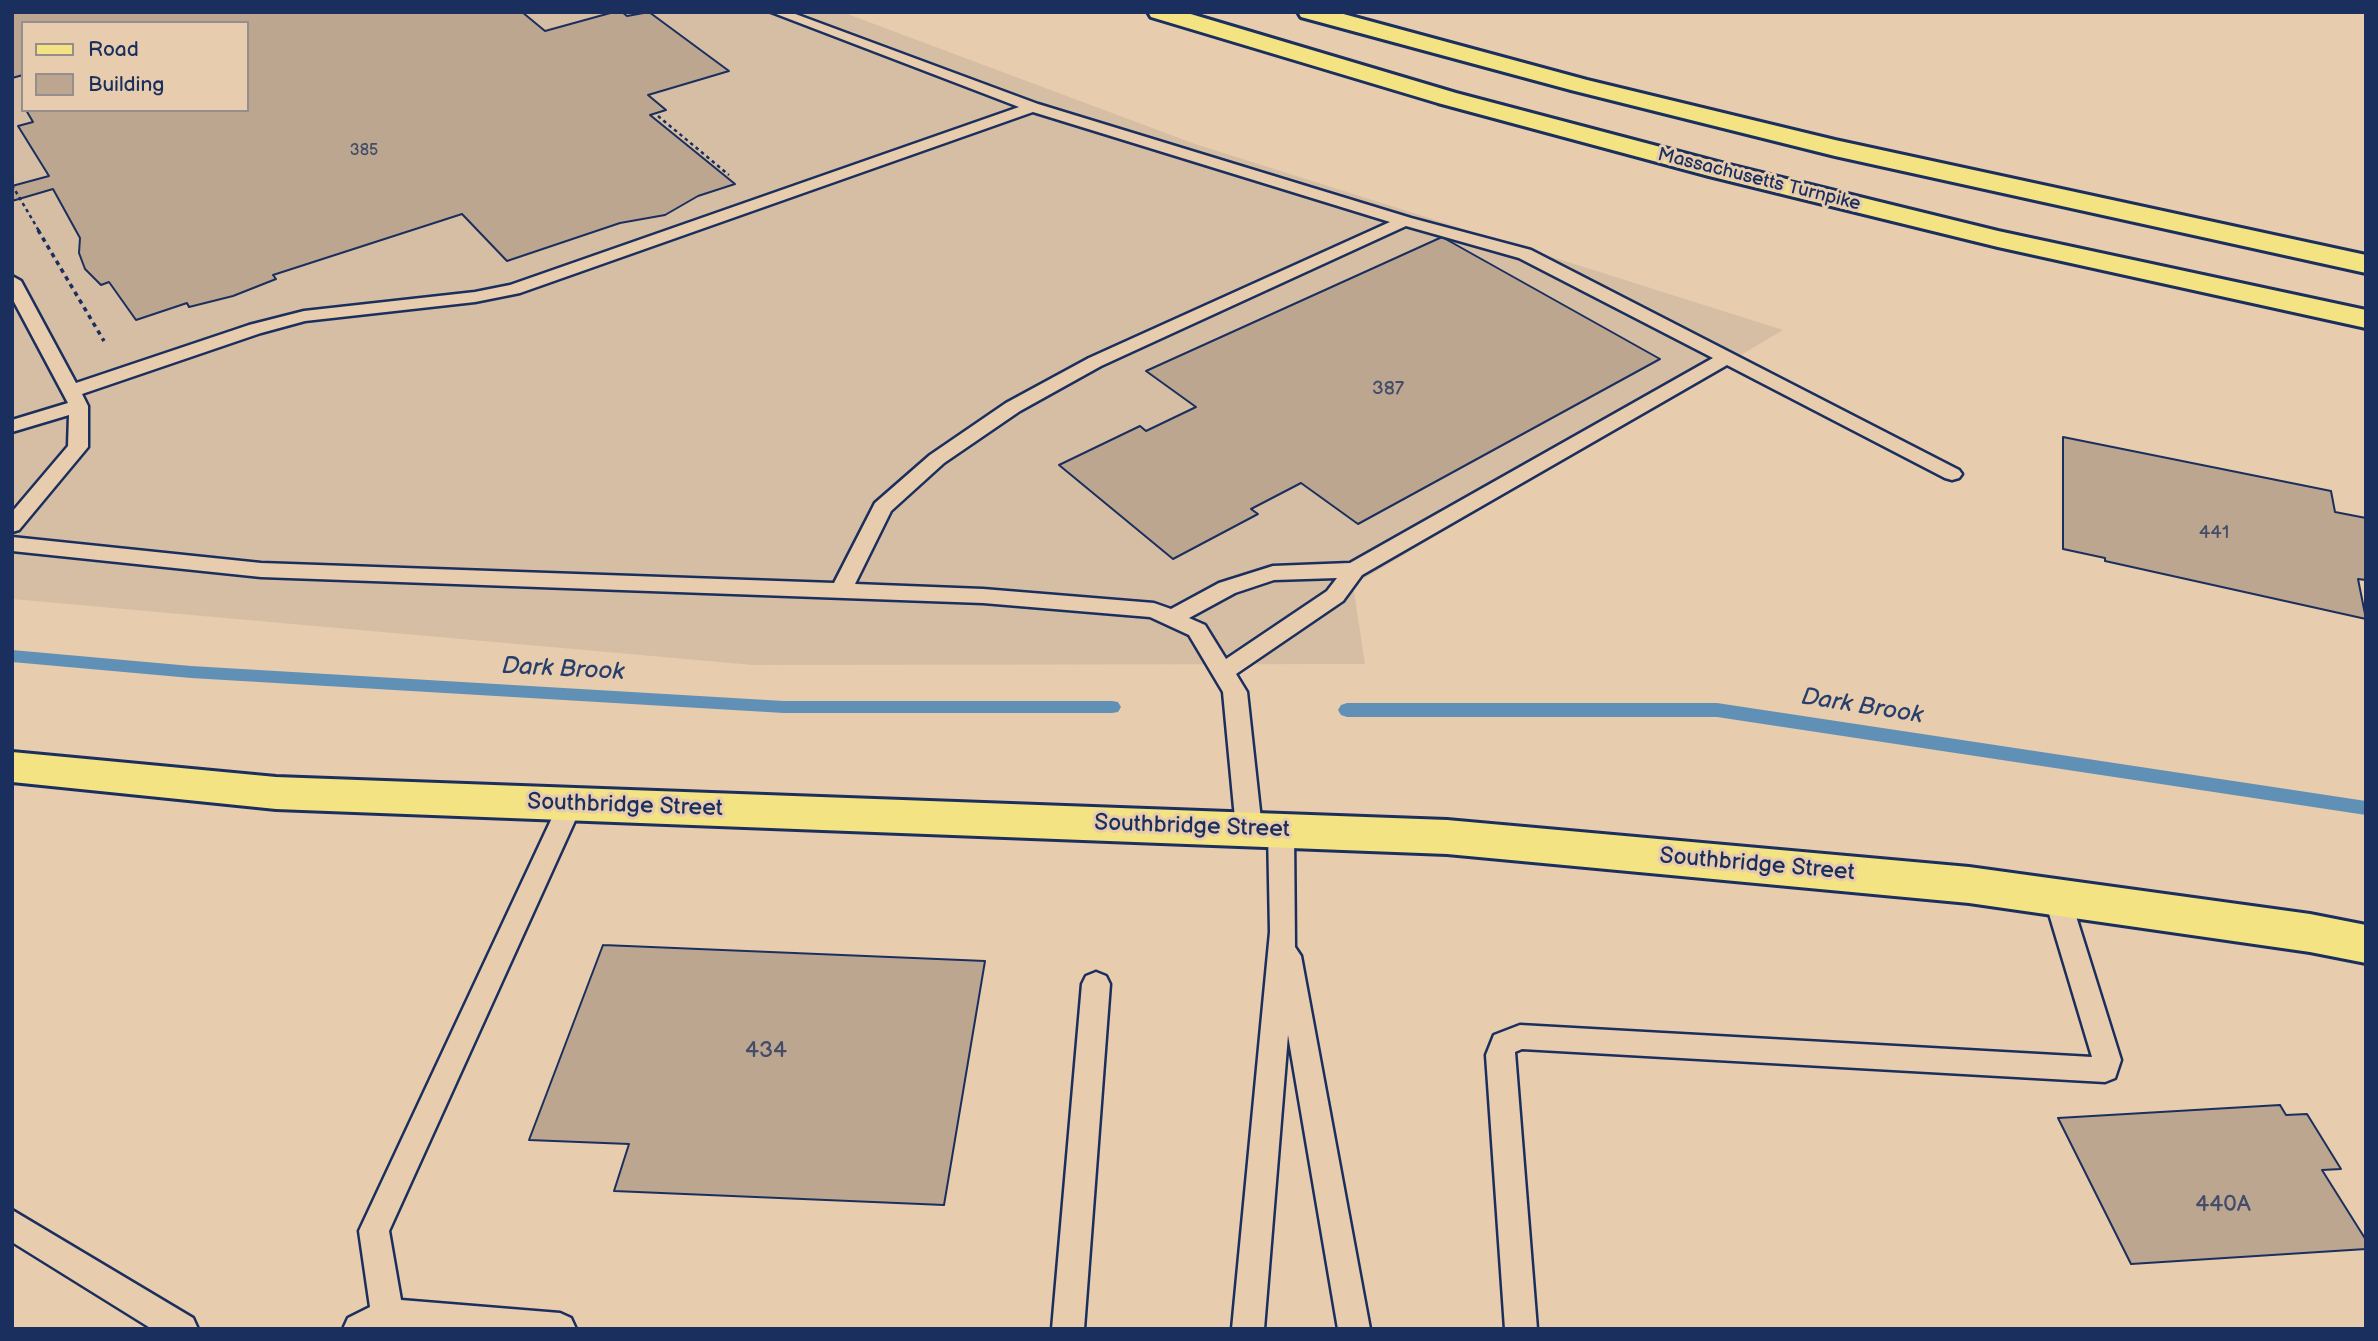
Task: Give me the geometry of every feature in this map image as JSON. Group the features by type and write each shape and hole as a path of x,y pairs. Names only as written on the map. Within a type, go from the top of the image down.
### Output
{"main road":[{"name":"Massachusetts Turnpike","path":"1159,12 1447,98 1718,170 1998,239 2366,319"},
{"path":"1309,12 1580,85 1835,148 2366,264"},
{"name":"Southbridge Street","path":"12,767 276,793 1447,836 1955,883 2311,933 2366,944"}],"lane":[{"path":"777,12 1033,107 1405,221 1525,254 1952,474"},
{"path":"12,426 75,398 255,328 304,316 475,298 514,289 1033,107"},
{"path":"841,591 882,508 937,459 1013,408 1095,362 1405,221"},
{"path":"12,281 75,398 78,447 12,525"},
{"path":"1223,672 1335,596 1354,570 1727,358"},
{"path":"12,544 261,570 996,597 1154,610 1196,630 1235,692 1297,998 1354,1329"},
{"path":"1171,618 1227,587 1273,573 1354,570"},
{"path":"560,1329 373,1322 374,1231 571,803"},
{"path":"1521,1329 1500,1055 1504,1044 1520,1037 2078,1070 2105,1069 2107,1060 2057,898"},
{"path":"1248,1329 1283,932"},
{"path":"1068,1329 1096,984"},
{"path":"12,1225 182,1329"}],"path":[{"path":"658,116 737,182"},
{"path":"12,185 106,344"}],"shaded area":[{"path":"12,12 842,12 1195,144 1783,330 1353,585 1365,664 753,665 12,599"}],"building":[{"path":"12,12 522,12 545,31 614,12 622,12 627,16 649,12 729,71 648,95 666,110 650,115 735,184 698,196 665,215 620,223 507,261 462,214 273,275 276,279 233,296 189,307 187,303 136,320 109,282 101,285 85,269 79,253 80,238 53,189 12,201 12,186 49,176 18,126 33,122 27,112 248,112 248,21 21,21 21,76 12,78"},
{"path":"1442,237 1660,359 1358,524 1301,483 1251,509 1258,514 1173,559 1059,465 1140,426 1146,431 1196,407 1146,371"},
{"path":"2063,437 2331,491 2335,512 2366,518 2366,580 2358,579 2366,619 2105,561 2105,558 2063,549"},
{"path":"603,945 985,961 944,1205 614,1191 629,1144 529,1140"},
{"path":"2280,1105 2286,1115 2307,1114 2341,1169 2322,1170 2366,1240 2366,1249 2131,1264 2058,1118"}],"waterway":[{"name":"Dark Brook","path":"12,656 191,672 784,707 1112,707"},
{"name":"Dark Brook","path":"1347,710 1717,710 2366,808"}]}
